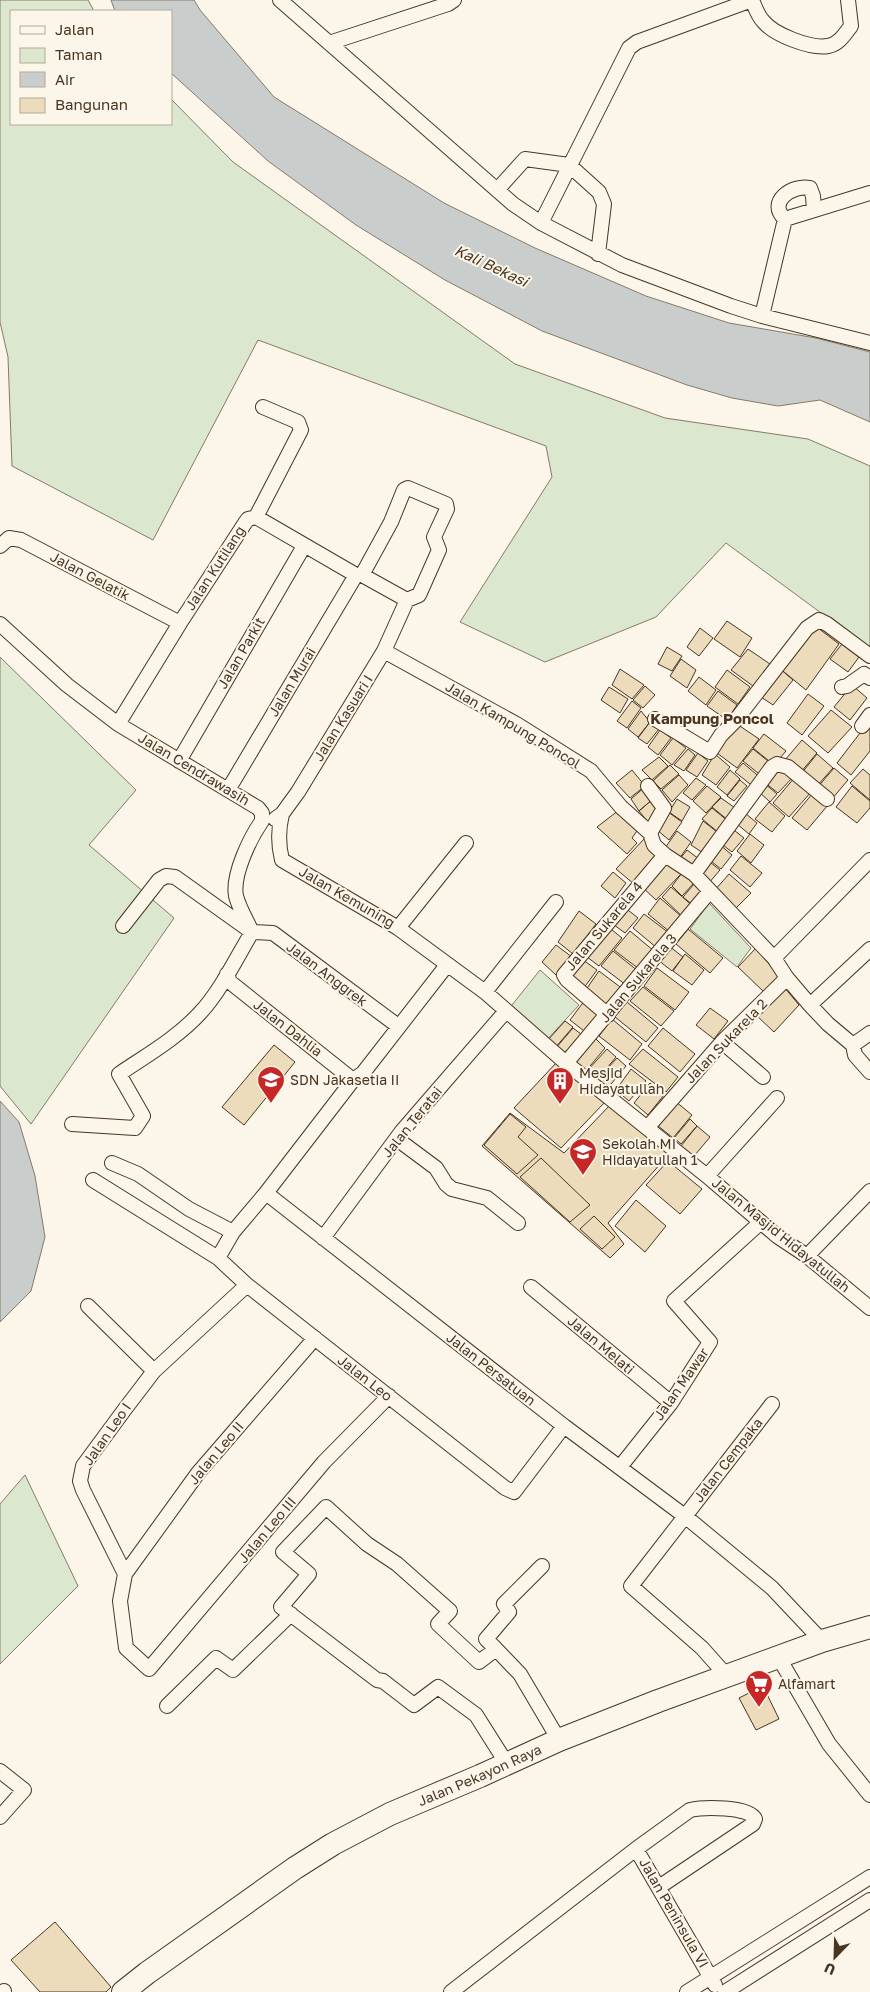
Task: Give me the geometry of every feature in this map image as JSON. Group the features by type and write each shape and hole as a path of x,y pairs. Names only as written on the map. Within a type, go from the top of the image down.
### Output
{"main road":[{"name":"Jalan Pekayon Raya","path":"123,1992 232,1912 332,1844 390,1814 559,1740 726,1675 779,1658 822,1641 870,1627"}],"street":[{"path":"280,0 496,190 541,223 598,254 731,306 762,316 870,343"},
{"path":"329,43 448,4 454,0"},
{"path":"541,223 629,48 637,42 752,0 763,22 779,34 811,46 829,46 841,39 851,26 848,0"},
{"path":"496,190 525,159 569,165 599,192 604,204 598,254"},
{"path":"785,219 778,210 779,201 798,188 810,188 813,196 814,210"},
{"path":"785,219 870,193"},
{"path":"762,316 785,219"},
{"name":"Jalan Kutilang","path":"118,724 244,522 256,517 301,430 298,422 263,407"},
{"name":"Jalan Murai","path":"228,790 391,522 404,490 408,488 446,504 447,509 434,537 439,550 437,557 419,595 407,600"},
{"path":"256,517 304,546 407,600"},
{"name":"Jalan Gelatik","path":"0,546 9,538 21,540 180,623"},
{"name":"Jalan Parkit","path":"179,761 304,546"},
{"name":"Jalan Kasuari I","path":"282,814 384,651 407,600"},
{"path":"655,719 710,752 721,735 735,721 807,628 819,620 870,656"},
{"path":"0,624 67,685 118,724"},
{"name":"Jalan Kampung Poncol","path":"384,651 518,725 590,771 621,807 650,833 650,839 654,845 665,855 694,874 774,958 787,978 810,1005 828,1024 853,1045 855,1055 870,1072"},
{"path":"842,687 847,686 868,671"},
{"name":"Jalan Cendrawasih","path":"118,724 258,808 262,813 262,821"},
{"path":"694,874 772,767 777,764 788,767 827,799"},
{"path":"648,786 664,808 650,833"},
{"path":"252,932 236,896 238,869 248,845 262,821 274,819 282,814"},
{"name":"Jalan Kemuning","path":"282,814 279,841 282,860 398,928 485,992"},
{"path":"398,928 466,843"},
{"name":"Jalan Sukarela 4","path":"608,1015 567,980 564,975 665,855"},
{"path":"774,958 870,860"},
{"path":"123,926 159,880 166,876 175,877 252,932"},
{"name":"Jalan Sukarela 3","path":"566,1063 710,892"},
{"path":"485,992 556,902"},
{"path":"72,1124 135,1128 143,1116 119,1074 177,1035 201,1013 252,932"},
{"name":"Jalan Anggrek","path":"252,932 273,933 398,1026"},
{"path":"810,1005 870,949"},
{"path":"218,1258 233,1232 266,1194 353,1080 363,1073 447,965"},
{"name":"Jalan Dahlia","path":"227,974 230,982 353,1080"},
{"name":"Jalan Sukarela 2","path":"647,1128 722,1042 787,978"},
{"name":"Jalan Masjid Hidayatullah","path":"485,992 566,1063 708,1176 777,1236 807,1256 870,1308"},
{"name":"Jalan Teratai","path":"324,1238 397,1139 444,1081 506,1011"},
{"path":"853,1045 870,1033"},
{"path":"722,1042 763,1077"},
{"path":"708,1176 777,1098"},
{"path":"397,1139 436,1168 446,1184 452,1189 487,1198 518,1222"},
{"path":"112,1164 138,1174 188,1209 233,1232"},
{"name":"Jalan Leo","path":"93,1180 218,1258 247,1285 504,1488 514,1492 564,1426"},
{"path":"807,1256 870,1191"},
{"name":"Jalan Persatuan","path":"266,1194 564,1426 686,1517 772,1588 822,1641"},
{"name":"Jalan Mawar","path":"620,1467 671,1403 710,1342 674,1301 761,1222"},
{"name":"Jalan Leo I","path":"125,1574 83,1490 80,1474 83,1466 154,1371 247,1285"},
{"name":"Jalan Melati","path":"532,1288 671,1403"},
{"path":"88,1306 154,1371"},
{"name":"Jalan Leo II","path":"125,1574 198,1473 315,1338"},
{"name":"Jalan Leo III","path":"125,1574 120,1601 126,1648 150,1669 324,1462 389,1396"},
{"name":"Jalan Cempaka","path":"726,1675 702,1648 630,1586 686,1517 706,1488 772,1404"},
{"path":"496,1649 479,1662 438,1624 450,1611 397,1564 367,1544 326,1507 283,1552 309,1574 281,1607 376,1680 383,1681 414,1705 438,1687 476,1715 507,1764"},
{"path":"542,1566 504,1604 509,1612 486,1639 520,1674 559,1740"},
{"path":"167,1706 216,1658 233,1670 290,1614"},
{"path":"779,1658 829,1744 870,1796"},
{"path":"0,1771 24,1790 0,1817"},
{"path":"451,1992 636,1848 690,1810 700,1807 745,1810 753,1814 755,1819 753,1824 659,1887"},
{"name":"Jalan Peninsula VI","path":"636,1848 719,1992"},
{"path":"687,1992 870,1877"},
{"path":"725,1992 870,1900"}],"green space":[{"path":"0,0 88,0 93,10 10,10 10,125 172,125 172,100 233,162 515,364 665,418 808,439 870,466 870,649 726,543 656,617 545,662 460,622 552,477 546,446 258,340 153,540 12,466 8,357 0,322"},
{"path":"0,657 136,790 89,845 174,918 31,1124 0,1086"},
{"path":"709,903 751,948 737,967 690,929"},
{"path":"540,970 579,1005 545,1042 508,1010"},
{"path":"25,1475 78,1586 0,1664 0,1504"}],"water":[{"name":"Kali Bekasi","path":"111,0 194,0 200,10 274,97 444,203 535,248 646,296 729,323 816,338 870,352 870,422 820,400 778,406 732,398 687,385 542,331 445,280 356,225 268,161 172,74 172,10 115,10"},
{"path":"0,1101 19,1122 35,1176 45,1237 31,1291 0,1322"}],"building":[{"path":"727,621 752,638 740,657 714,639"},
{"path":"814,625 839,644 806,690 778,667"},
{"path":"700,628 713,638 699,656 687,647"},
{"path":"842,644 859,657 848,672 830,659"},
{"path":"667,647 682,656 672,671 658,664"},
{"path":"748,649 770,664 753,686 731,670"},
{"path":"681,659 696,670 687,688 670,676"},
{"path":"778,667 793,680 773,705 758,695"},
{"path":"620,669 644,685 632,699 612,685"},
{"path":"727,670 750,687 738,704 715,687"},
{"path":"699,677 716,690 706,705 688,691"},
{"path":"852,685 867,698 850,720 834,707"},
{"path":"645,686 655,695 643,708 633,700"},
{"path":"609,687 628,699 620,713 601,700"},
{"path":"718,691 737,705 727,720 707,706"},
{"path":"808,694 824,706 802,735 787,723"},
{"path":"632,701 641,708 627,728 617,721"},
{"path":"831,710 852,727 828,753 808,736"},
{"path":"641,711 650,722 638,737 628,729"},
{"path":"870,720 870,751 851,775 837,763"},
{"path":"650,722 659,729 647,744 638,738"},
{"path":"737,724 759,739 737,768 717,753"},
{"path":"660,730 671,738 658,755 648,747"},
{"path":"764,734 786,751 774,765 753,748"},
{"path":"673,738 686,748 672,765 660,755"},
{"path":"802,740 817,753 800,773 785,760"},
{"path":"688,749 695,755 684,771 674,765"},
{"path":"753,749 773,765 763,777 743,761"},
{"path":"698,753 708,761 697,777 686,770"},
{"path":"715,754 730,767 716,785 702,775"},
{"path":"817,754 833,768 816,787 801,774"},
{"path":"659,757 668,766 652,780 642,770"},
{"path":"743,763 762,779 755,788 735,772"},
{"path":"670,765 679,774 661,789 653,781"},
{"path":"779,766 793,777 778,793 764,782"},
{"path":"834,768 848,780 831,800 817,788"},
{"path":"863,769 870,775 870,800 850,783"},
{"path":"632,770 645,786 630,798 616,783"},
{"path":"730,770 740,779 727,795 717,787"},
{"path":"679,775 688,785 672,802 662,790"},
{"path":"795,777 812,791 789,817 773,803"},
{"path":"696,778 706,785 692,800 683,793"},
{"path":"740,780 747,786 734,801 727,796"},
{"path":"763,782 777,794 770,802 757,790"},
{"path":"646,786 654,798 639,811 631,799"},
{"path":"707,786 721,797 706,813 693,801"},
{"path":"852,786 870,801 870,808 857,823 836,807"},
{"path":"813,793 828,805 807,830 792,818"},
{"path":"654,798 662,810 648,822 639,811"},
{"path":"721,798 738,810 729,821 712,807"},
{"path":"677,799 690,807 682,821 669,812"},
{"path":"769,802 785,816 772,832 755,819"},
{"path":"712,808 728,821 718,832 702,819"},
{"path":"619,810 639,828 632,838 637,843 627,854 597,827"},
{"path":"668,812 682,822 669,840 656,829"},
{"path":"745,813 757,823 749,834 737,824"},
{"path":"703,821 721,835 706,855 691,845"},
{"path":"730,827 744,838 732,852 719,842"},
{"path":"677,831 691,842 679,859 665,848"},
{"path":"750,834 764,845 751,863 737,851"},
{"path":"644,839 660,855 634,884 616,869"},
{"path":"719,844 732,855 721,869 707,858"},
{"path":"687,850 703,862 695,872 679,860"},
{"path":"741,856 762,873 750,887 730,870"},
{"path":"664,858 682,873 656,900 640,885"},
{"path":"706,859 720,870 708,884 695,873"},
{"path":"613,872 626,883 615,898 601,886"},
{"path":"682,873 694,883 682,896 672,886"},
{"path":"729,874 751,893 735,909 715,890"},
{"path":"694,884 705,893 694,906 683,897"},
{"path":"671,887 695,908 685,919 662,897"},
{"path":"660,898 682,917 670,932 648,914"},
{"path":"623,906 638,918 625,933 610,922"},
{"path":"579,911 596,924 573,954 558,942"},
{"path":"644,914 669,933 657,948 633,928"},
{"path":"606,925 622,938 599,966 583,954"},
{"path":"688,929 723,958 710,973 676,944"},
{"path":"630,931 654,951 639,969 614,950"},
{"path":"556,945 572,957 557,976 542,962"},
{"path":"669,946 683,957 672,971 658,960"},
{"path":"756,948 779,976 764,992 738,967"},
{"path":"613,951 638,971 626,985 601,966"},
{"path":"685,954 704,970 692,985 673,971"},
{"path":"579,957 597,970 583,989 566,975"},
{"path":"657,968 689,992 675,1010 644,986"},
{"path":"599,971 624,990 609,1009 585,991"},
{"path":"643,987 674,1011 661,1026 630,1001"},
{"path":"784,987 799,1005 774,1032 756,1015"},
{"path":"585,1000 603,1015 588,1034 570,1020"},
{"path":"627,1002 658,1028 646,1042 615,1017"},
{"path":"710,1008 728,1021 714,1039 696,1025"},
{"path":"612,1019 642,1044 630,1060 599,1036"},
{"path":"565,1021 573,1027 555,1048 547,1041"},
{"path":"573,1028 585,1037 567,1058 555,1049"},
{"path":"663,1028 695,1054 680,1072 648,1046"},
{"path":"594,1037 605,1048 586,1071 573,1060"},
{"path":"274,1045 295,1062 244,1125 222,1107"},
{"path":"607,1049 616,1057 597,1080 587,1071"},
{"path":"643,1049 678,1077 666,1092 629,1064"},
{"path":"617,1058 626,1066 607,1089 597,1080"},
{"name":"Mesjid Hidayatullah","path":"557,1062 605,1102 561,1148 514,1108"},
{"path":"631,1069 646,1081 629,1101 616,1090"},
{"path":"650,1083 664,1095 648,1115 634,1103"},
{"path":"675,1101 692,1115 673,1138 657,1125"},
{"name":"Sekolah MI Hidayatullah 1","path":"611,1104 670,1153 608,1223 624,1244 610,1258 482,1146 510,1113 564,1153"},
{"path":"510,1114 526,1127 518,1137 538,1155 517,1174 484,1145"},
{"path":"690,1119 697,1126 681,1144 674,1138"},
{"path":"697,1126 710,1137 690,1161 677,1151"},
{"path":"541,1158 590,1205 570,1222 520,1177"},
{"path":"668,1161 702,1189 680,1214 646,1185"},
{"path":"636,1200 666,1226 645,1252 615,1226"},
{"path":"594,1216 615,1237 602,1249 580,1229"},
{"name":"Alfamart","path":"763,1686 779,1719 756,1730 739,1698"},
{"path":"55,1922 111,1987 106,1992 40,1992 11,1960"}],"place":[{"name":"SDN Jakasetia II","path":"271,1104"},
{"name":"Mesjid Hidayatullah","path":"560,1105"},
{"name":"Sekolah MI Hidayatullah 1","path":"583,1176"},
{"name":"Alfamart","path":"759,1708"}],"district":[{"name":"Kampung Poncol","path":"712,719"}]}
